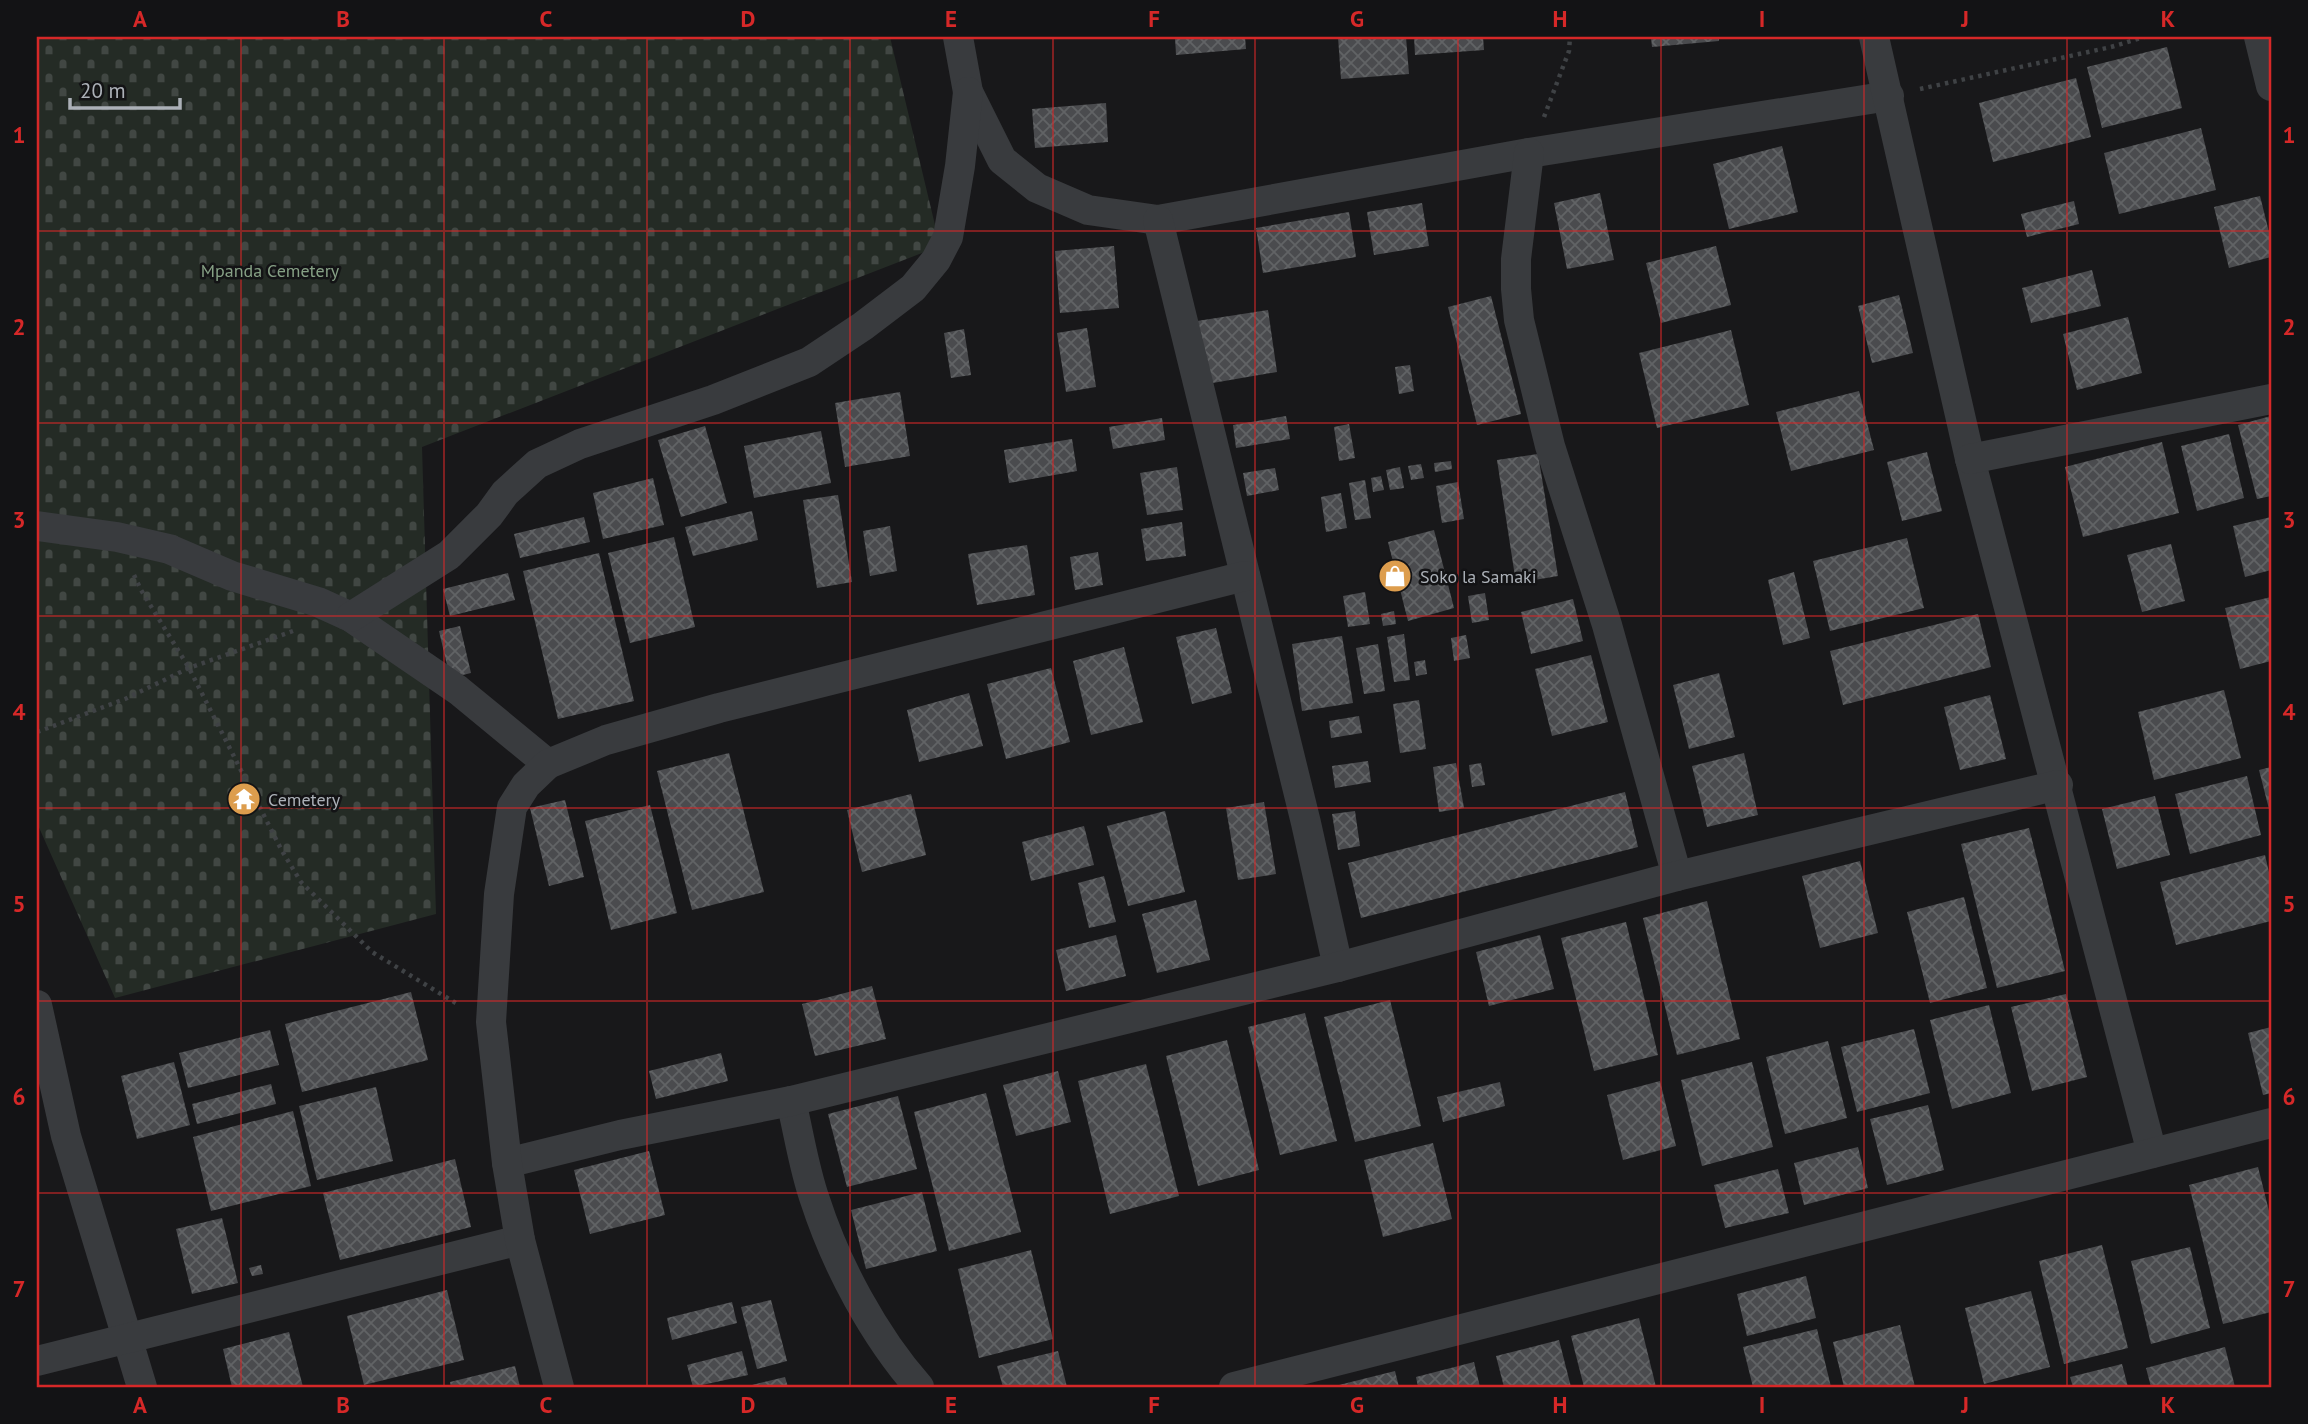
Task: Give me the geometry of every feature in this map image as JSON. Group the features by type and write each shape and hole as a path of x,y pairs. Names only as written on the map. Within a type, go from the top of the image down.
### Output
{"street":[{"path":"958,37 968,92 1002,160 1037,188 1088,210 1158,220 1530,153 1889,96"},
{"path":"1874,37 1970,459 2152,1153"},
{"path":"2259,37 2271,86"},
{"path":"351,617 449,555 489,515 505,493 537,464 580,444 713,400 809,362 913,288 936,260 948,237 960,166 968,92"},
{"path":"1530,153 1516,259 1519,320 1550,446 1607,625 1677,876"},
{"path":"1158,220 1306,823 1338,967"},
{"path":"1970,459 2271,400"},
{"path":"37,526 117,537 169,549 232,576 318,602 351,617 458,690 548,764"},
{"path":"559,1387 520,1240 507,1163 491,1022 499,894 512,807 526,785 548,764 606,740 719,708 1245,576"},
{"path":"507,1163 620,1135 791,1101 1338,967 1677,876 2057,785"},
{"path":"37,1005 66,1136 142,1387"},
{"path":"791,1101 815,1200 855,1296 901,1368 919,1387"},
{"path":"1234,1387 2271,1123"},
{"path":"37,1361 520,1240"}],"path":[{"path":"1530,153 1562,72 1569,51 1570,37"},
{"path":"1889,96 2111,47 2144,37"},
{"path":"117,537 141,590 188,668 282,851 301,882 372,952 416,981 491,1022"},
{"path":"37,732 125,699 188,668 295,631"}],"green space":[{"name":"Mpanda Cemetery","path":"37,37 890,37 940,246 422,447 436,914 115,998 37,823"}],"building":[{"path":"1175,37 1245,37 1246,49 1176,55"},
{"path":"1338,37 1406,37 1409,74 1341,79"},
{"path":"1414,37 1483,37 1484,50 1415,55"},
{"path":"1651,37 1719,37 1719,41 1652,47"},
{"path":"2167,47 2182,108 2102,128 2087,67"},
{"path":"2076,78 2091,137 1993,162 1979,103"},
{"path":"1106,103 1108,142 1035,148 1032,109"},
{"path":"2201,128 2216,190 2119,214 2104,153"},
{"path":"1782,146 1798,212 1729,229 1713,164"},
{"path":"1600,193 1614,260 1567,269 1554,203"},
{"path":"2260,196 2271,240 2271,257 2229,268 2214,207"},
{"path":"2074,201 2079,224 2027,237 2021,214"},
{"path":"1422,203 1429,246 1374,255 1367,212"},
{"path":"1349,212 1356,257 1263,273 1256,228"},
{"path":"1114,246 1119,308 1060,313 1055,251"},
{"path":"1716,246 1731,305 1661,323 1646,263"},
{"path":"2092,270 2101,306 2031,323 2022,288"},
{"path":"1899,295 1913,353 1872,363 1858,306"},
{"path":"1491,296 1521,414 1477,425 1448,307"},
{"path":"1268,310 1277,372 1207,384 1197,321"},
{"path":"2128,317 2142,373 2077,390 2063,334"},
{"path":"1087,328 1096,387 1066,392 1057,333"},
{"path":"964,329 971,375 951,378 944,333"},
{"path":"1731,330 1749,405 1657,428 1639,353"},
{"path":"1410,365 1414,391 1399,394 1395,367"},
{"path":"1859,391 1874,450 1791,471 1776,412"},
{"path":"900,392 910,456 845,467 835,403"},
{"path":"1286,416 1290,439 1236,448 1233,425"},
{"path":"2271,416 2271,496 2257,499 2238,425"},
{"path":"1162,418 1165,440 1113,449 1109,427"},
{"path":"1349,424 1355,458 1339,461 1334,427"},
{"path":"705,426 727,503 681,517 658,440"},
{"path":"821,431 831,483 754,498 744,446"},
{"path":"2229,434 2244,498 2197,511 2181,446"},
{"path":"1072,439 1077,471 1009,483 1004,450"},
{"path":"2162,442 2179,513 2083,537 2065,467"},
{"path":"1927,452 1942,511 1902,521 1887,462"},
{"path":"1538,454 1558,576 1516,583 1497,460"},
{"path":"1451,461 1452,469 1435,472 1434,463"},
{"path":"1421,464 1424,478 1411,480 1408,466"},
{"path":"1177,467 1183,510 1147,515 1140,473"},
{"path":"1400,467 1404,488 1390,490 1386,470"},
{"path":"1275,468 1279,490 1247,496 1243,473"},
{"path":"1381,476 1384,490 1373,492 1371,478"},
{"path":"653,478 664,525 603,539 593,493"},
{"path":"1365,480 1371,518 1355,520 1349,483"},
{"path":"1458,482 1464,519 1442,523 1436,486"},
{"path":"1341,493 1347,528 1326,532 1321,497"},
{"path":"838,495 852,582 817,588 803,500"},
{"path":"752,511 758,540 693,556 685,527"},
{"path":"584,517 590,542 520,558 514,534"},
{"path":"2271,517 2271,570 2245,577 2233,526"},
{"path":"1182,522 1186,556 1146,561 1141,529"},
{"path":"890,526 897,571 870,576 863,531"},
{"path":"1434,530 1454,608 1408,621 1388,542"},
{"path":"674,537 695,627 630,643 608,553"},
{"path":"1907,538 1924,608 1830,631 1813,561"},
{"path":"2171,544 2185,601 2142,612 2127,555"},
{"path":"1027,545 1035,595 977,605 968,554"},
{"path":"1098,552 1103,585 1075,590 1070,557"},
{"path":"599,553 634,701 558,719 523,571"},
{"path":"1794,572 1810,638 1783,645 1768,580"},
{"path":"508,573 515,600 450,616 443,589"},
{"path":"1365,592 1370,624 1348,627 1343,596"},
{"path":"1485,593 1489,620 1472,623 1468,596"},
{"path":"2271,597 2271,661 2240,669 2225,608"},
{"path":"1573,599 1583,641 1531,654 1521,612"},
{"path":"1394,611 1396,624 1383,626 1381,614"},
{"path":"1978,614 1991,667 1843,705 1830,651"},
{"path":"460,626 471,673 450,678 439,631"},
{"path":"1216,628 1232,693 1192,704 1176,637"},
{"path":"1404,634 1410,680 1394,682 1387,637"},
{"path":"1466,635 1470,658 1454,661 1451,638"},
{"path":"1342,636 1353,703 1302,711 1292,644"},
{"path":"1378,644 1385,691 1364,694 1356,648"},
{"path":"1124,647 1143,722 1091,735 1073,661"},
{"path":"1591,655 1608,722 1552,736 1535,669"},
{"path":"1425,660 1427,674 1416,676 1414,662"},
{"path":"1051,668 1070,742 1006,759 987,684"},
{"path":"1719,673 1735,737 1689,749 1673,685"},
{"path":"2224,690 2241,758 2154,780 2138,712"},
{"path":"969,693 983,746 919,762 907,710"},
{"path":"1990,695 2006,759 1960,770 1944,707"},
{"path":"1419,700 1426,749 1400,753 1393,704"},
{"path":"1359,716 1362,733 1331,738 1329,721"},
{"path":"729,753 764,892 692,910 657,771"},
{"path":"1744,753 1758,815 1707,827 1692,766"},
{"path":"1368,761 1371,782 1335,788 1332,766"},
{"path":"1456,763 1464,808 1439,812 1433,767"},
{"path":"1481,763 1485,785 1472,787 1469,765"},
{"path":"2271,767 2271,813 2270,813 2259,770"},
{"path":"2247,776 2261,835 2190,854 2175,794"},
{"path":"1625,792 1638,847 1361,918 1348,863"},
{"path":"911,794 926,855 862,872 847,810"},
{"path":"2155,796 2170,855 2117,869 2102,809"},
{"path":"565,800 584,877 549,886 530,808"},
{"path":"1264,802 1276,874 1238,880 1226,808"},
{"path":"650,805 677,913 611,930 585,821"},
{"path":"1165,811 1185,892 1128,906 1107,826"},
{"path":"1355,811 1360,846 1338,850 1332,814"},
{"path":"1084,826 1094,865 1031,881 1022,842"},
{"path":"2029,828 2065,971 1997,988 1961,844"},
{"path":"2265,855 2271,881 2271,921 2176,945 2160,882"},
{"path":"1860,861 1878,933 1820,948 1802,876"},
{"path":"1104,876 1116,922 1089,928 1078,883"},
{"path":"1964,897 1987,988 1930,1003 1907,912"},
{"path":"1196,900 1210,960 1157,973 1142,914"},
{"path":"1707,901 1740,1039 1677,1055 1643,918"},
{"path":"1626,922 1658,1055 1594,1071 1561,938"},
{"path":"1116,935 1126,976 1066,991 1056,950"},
{"path":"1540,935 1554,989 1489,1006 1476,952"},
{"path":"872,986 886,1039 815,1056 802,1004"},
{"path":"411,992 428,1060 302,1092 285,1024"},
{"path":"2066,994 2087,1077 2032,1091 2011,1007"},
{"path":"1390,1000 1421,1126 1355,1142 1324,1017"},
{"path":"1989,1005 2011,1093 1952,1109 1930,1020"},
{"path":"1305,1013 1337,1141 1280,1155 1248,1027"},
{"path":"2271,1027 2271,1093 2263,1095 2248,1033"},
{"path":"1914,1029 1930,1093 1857,1112 1841,1047"},
{"path":"270,1030 279,1065 188,1088 179,1053"},
{"path":"1227,1040 1259,1170 1198,1186 1166,1056"},
{"path":"1828,1041 1847,1118 1785,1134 1766,1057"},
{"path":"721,1053 728,1081 656,1099 649,1071"},
{"path":"174,1062 190,1125 137,1139 121,1076"},
{"path":"1752,1062 1773,1147 1702,1166 1681,1080"},
{"path":"1146,1064 1179,1196 1110,1214 1078,1081"},
{"path":"1058,1071 1071,1122 1016,1136 1003,1085"},
{"path":"1660,1081 1676,1146 1623,1160 1607,1095"},
{"path":"1500,1082 1505,1106 1443,1122 1437,1097"},
{"path":"271,1084 276,1104 197,1124 192,1104"},
{"path":"376,1087 393,1161 317,1180 299,1106"},
{"path":"986,1093 1021,1232 949,1251 914,1112"},
{"path":"898,1096 917,1169 847,1187 828,1114"},
{"path":"1928,1105 1944,1170 1887,1185 1870,1119"},
{"path":"293,1111 311,1186 211,1211 193,1137"},
{"path":"1433,1143 1452,1219 1383,1237 1364,1160"},
{"path":"1858,1147 1868,1188 1804,1205 1794,1163"},
{"path":"649,1151 665,1215 590,1234 574,1170"},
{"path":"455,1159 471,1227 340,1260 323,1193"},
{"path":"2258,1167 2271,1219 2271,1312 2223,1324 2189,1185"},
{"path":"1778,1169 1789,1213 1725,1228 1714,1185"},
{"path":"922,1192 937,1251 866,1269 851,1210"},
{"path":"222,1218 238,1283 192,1294 176,1229"},
{"path":"2102,1245 2128,1348 2064,1364 2039,1261"},
{"path":"2190,1247 2210,1328 2151,1344 2131,1261"},
{"path":"1031,1250 1053,1339 979,1358 958,1269"},
{"path":"261,1265 263,1274 252,1276 249,1268"},
{"path":"1806,1276 1816,1318 1747,1336 1737,1294"},
{"path":"447,1290 464,1360 364,1385 347,1316"},
{"path":"2031,1291 2050,1367 1984,1384 1965,1308"},
{"path":"771,1300 787,1361 757,1369 741,1307"},
{"path":"732,1302 737,1323 672,1340 667,1318"},
{"path":"1639,1318 1656,1387 1584,1387 1571,1336"},
{"path":"1900,1325 1915,1387 1844,1387 1833,1342"},
{"path":"1817,1329 1831,1387 1753,1387 1743,1347"},
{"path":"289,1332 303,1387 232,1387 223,1349"},
{"path":"1559,1340 1571,1387 1504,1387 1496,1356"},
{"path":"2225,1347 2235,1387 2151,1387 2146,1368"},
{"path":"742,1351 748,1375 693,1387 687,1365"},
{"path":"1058,1351 1067,1387 1003,1387 997,1366"},
{"path":"1474,1362 1480,1387 1418,1387 1416,1377"},
{"path":"2122,1364 2128,1387 2073,1387 2070,1377"},
{"path":"515,1366 520,1387 451,1387 450,1382"},
{"path":"1395,1371 1399,1387 1335,1387 1335,1386"},
{"path":"785,1377 788,1387 748,1387 748,1386"}],"place":[{"name":"Soko la Samaki","path":"1395,576"},
{"name":"Cemetery","path":"244,799"}]}
